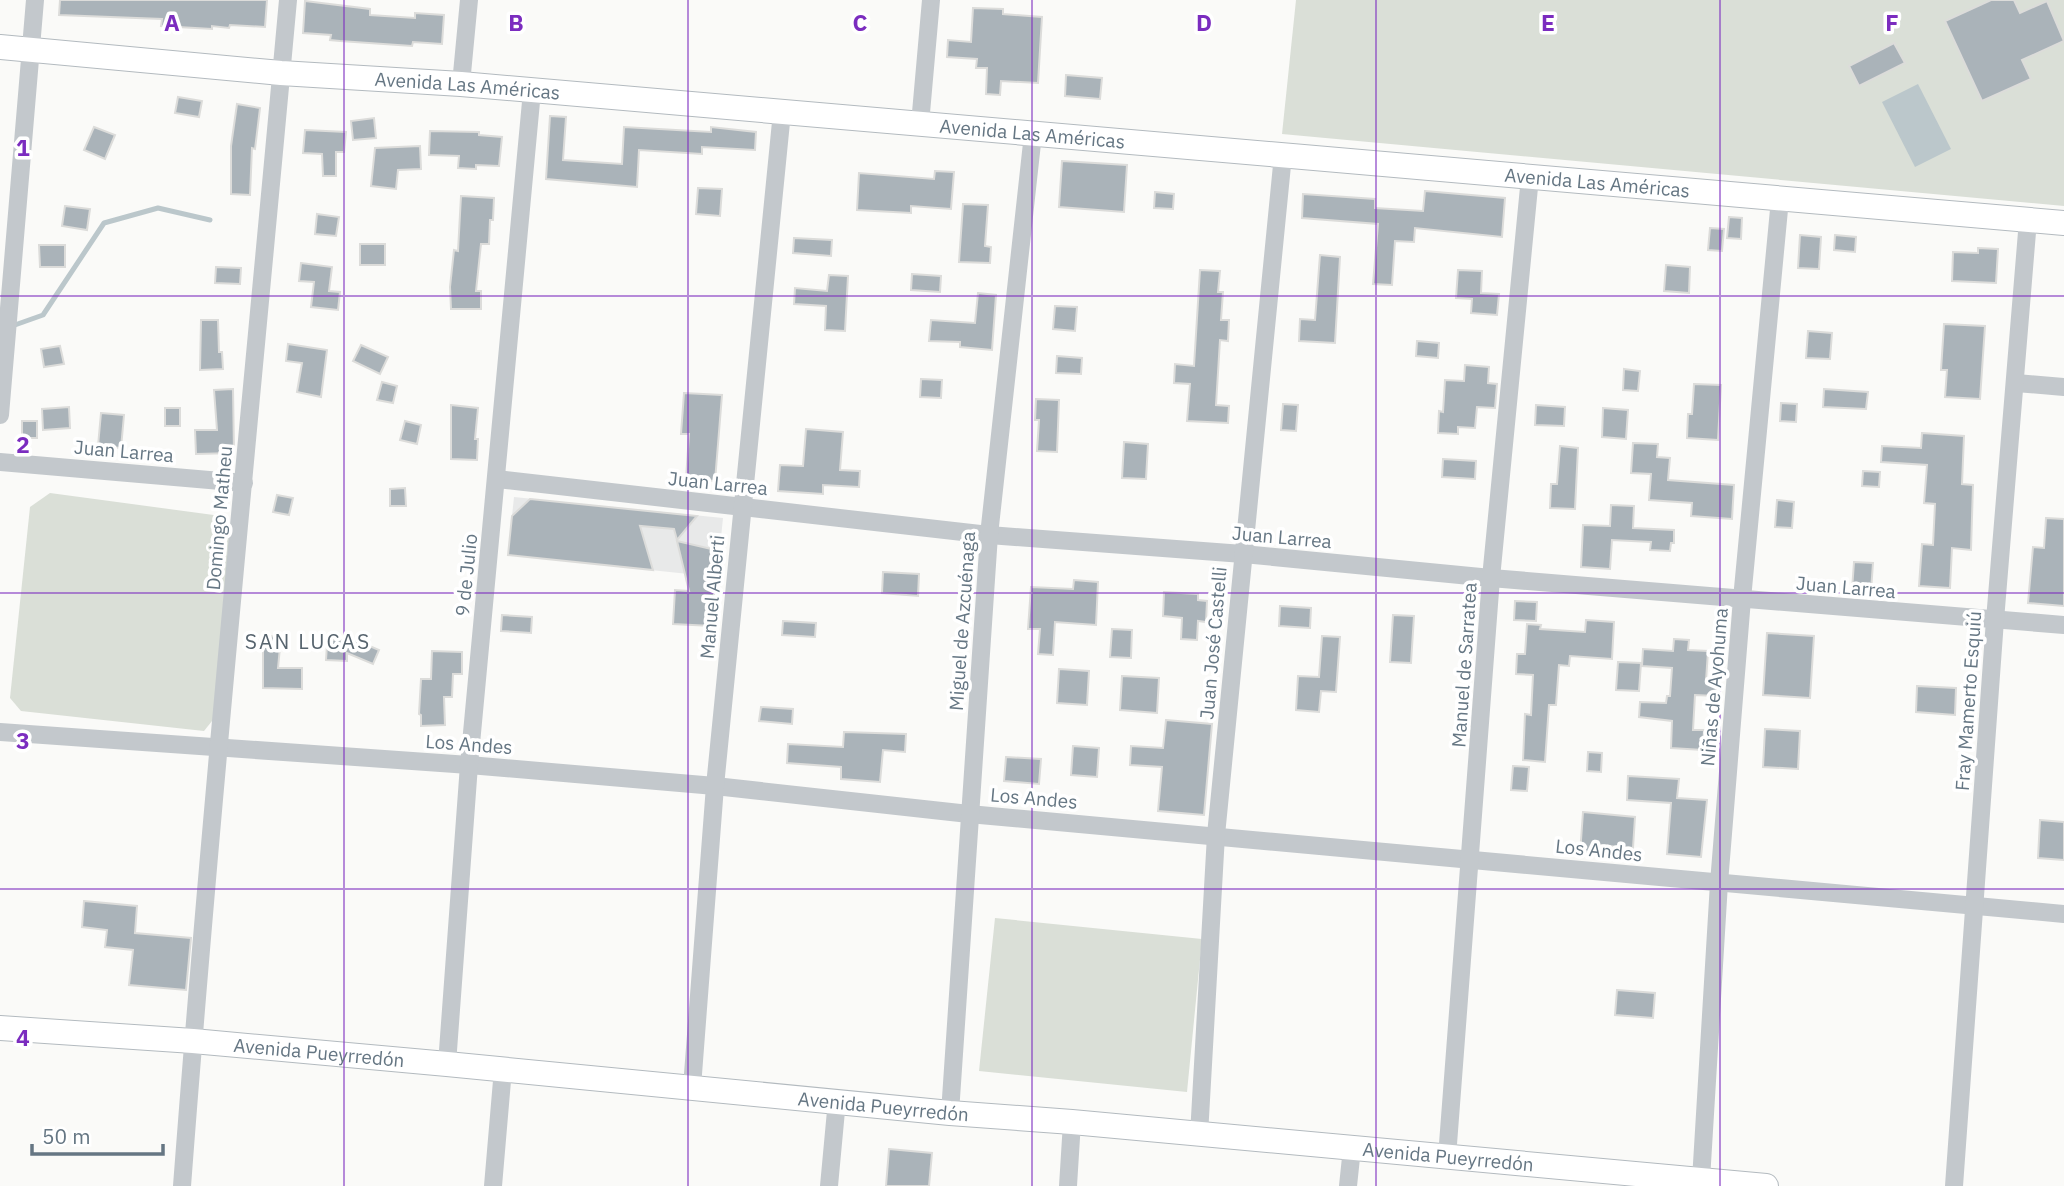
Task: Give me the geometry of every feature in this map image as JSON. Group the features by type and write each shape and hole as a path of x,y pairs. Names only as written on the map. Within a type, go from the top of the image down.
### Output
{"main road":[{"name":"Avenida Las Américas","path":"0,47 281,74 461,84 2064,223"},
{"name":"Avenida Pueyrredón","path":"0,1028 193,1041 447,1063 950,1113 1447,1157 1630,1180 1701,1180 1766,1186"}],"street":[{"path":"0,415 34,0"},
{"name":"Domingo Matheu","path":"182,1186 217,748 288,0"},
{"path":"461,84 469,0"},
{"path":"920,124 930,0"},
{"name":"9 de Julio","path":"447,1063 468,765 532,91"},
{"name":"Manuel Alberti","path":"692,1087 715,786 782,112"},
{"name":"Miguel de Azcuénaga","path":"950,1113 989,535 1033,134"},
{"name":"Juan José Castelli","path":"1199,1135 1216,835 1283,155"},
{"name":"Manuel de Sarratea","path":"1447,1157 1491,578 1530,177"},
{"name":"Niñas de Ayohuma","path":"1701,1180 1719,883 1742,599 1780,199"},
{"name":"Fray Mamerto Esquiú","path":"1954,1186 1995,620 2028,220"},
{"path":"2016,383 2064,387"},
{"name":"Juan Larrea","path":"0,462 244,483"},
{"name":"Juan Larrea","path":"496,479 989,535 1242,554 1491,578 2064,625"},
{"name":"Los Andes","path":"0,732 468,765 715,786 969,814 2064,914"},
{"path":"493,1186 503,1069"},
{"path":"829,1186 837,1100"},
{"path":"1068,1186 1072,1122"},
{"path":"1349,1186 1352,1148"}],"shaded area":[{"path":"1296,0 2064,0 2064,206 1282,134"},
{"path":"1918,84 1951,149 1915,167 1882,102"},
{"path":"50,493 221,516 233,532 216,716 204,731 21,711 10,698 30,507"},
{"path":"514,497 723,518 717,577 508,555"},
{"path":"995,918 1202,939 1187,1092 979,1071"}],"building":[{"path":"60,0 267,0 265,27 230,25 229,28 212,26 212,29 161,26 162,19 59,15"},
{"path":"1991,0 2014,0 2020,13 2047,1 2064,41 2022,60 2031,79 1982,101 1945,21"},
{"path":"305,1 370,9 370,15 415,18 415,13 444,15 442,44 413,42 412,46 340,41 330,40 331,35 303,33"},
{"path":"973,8 1003,9 1003,14 1042,17 1038,83 1001,81 1000,95 986,94 987,68 976,68 977,59 947,57 948,40 971,42"},
{"path":"1894,43 1905,63 1859,86 1849,66"},
{"path":"1066,75 1102,78 1100,99 1065,96"},
{"path":"178,97 202,101 199,117 175,113"},
{"path":"237,104 260,108 255,149 252,148 250,195 231,194 231,146"},
{"path":"550,116 566,117 563,160 622,164 624,127 711,132 711,127 756,132 755,150 702,147 702,154 639,150 637,187 546,179"},
{"path":"374,118 376,138 353,140 351,121"},
{"path":"94,127 115,135 105,159 84,150"},
{"path":"305,130 346,132 344,152 336,152 336,176 323,176 322,154 303,153"},
{"path":"430,131 479,132 479,135 502,137 499,166 476,165 476,169 458,168 459,156 429,155"},
{"path":"420,146 421,169 398,170 396,189 371,186 375,148"},
{"path":"1062,161 1127,165 1124,212 1059,207"},
{"path":"935,171 954,172 951,209 911,206 911,213 857,210 859,173 934,179"},
{"path":"698,188 722,189 720,216 696,214"},
{"path":"1425,191 1505,198 1502,237 1415,228 1414,242 1395,241 1392,285 1373,284 1378,224 1302,218 1303,194 1375,199 1375,208 1423,211"},
{"path":"1155,192 1174,194 1173,209 1154,208"},
{"path":"461,196 494,198 489,244 481,244 476,291 481,291 481,309 451,309 450,287 454,250 458,251"},
{"path":"963,204 988,205 985,246 991,247 990,263 959,262"},
{"path":"65,206 90,209 87,230 62,226"},
{"path":"317,214 339,217 336,236 315,234"},
{"path":"1729,217 1742,218 1741,239 1727,238"},
{"path":"1710,228 1724,229 1722,251 1708,250"},
{"path":"1800,235 1821,237 1819,269 1798,268"},
{"path":"1835,235 1856,237 1855,252 1834,250"},
{"path":"794,238 832,240 831,256 793,253"},
{"path":"360,244 385,244 385,265 360,265"},
{"path":"39,245 65,245 65,267 40,267"},
{"path":"1978,248 1998,249 1996,283 1952,281 1953,252 1978,253"},
{"path":"1320,255 1340,257 1335,343 1299,341 1300,319 1315,320"},
{"path":"301,263 332,267 329,291 340,292 338,310 311,307 314,282 299,281"},
{"path":"1666,265 1690,267 1689,293 1664,291"},
{"path":"216,267 241,268 240,284 215,283"},
{"path":"1200,270 1220,271 1218,292 1223,292 1221,320 1229,320 1228,341 1220,340 1216,405 1229,406 1228,423 1187,421 1190,384 1174,383 1175,364 1194,366"},
{"path":"1458,270 1482,271 1481,293 1499,294 1497,315 1471,313 1472,299 1456,298"},
{"path":"912,274 941,276 940,292 911,290"},
{"path":"829,275 848,276 845,331 825,330 826,306 794,304 795,288 827,291"},
{"path":"978,293 996,295 992,350 960,347 960,342 929,341 931,320 975,323"},
{"path":"1055,306 1077,307 1075,331 1053,329"},
{"path":"201,320 218,320 219,352 222,352 223,369 200,370"},
{"path":"1944,324 1985,326 1980,399 1945,397 1947,370 1941,370"},
{"path":"1808,331 1832,333 1830,359 1806,358"},
{"path":"1417,341 1439,343 1438,358 1416,356"},
{"path":"288,344 327,350 321,397 297,392 302,363 286,361"},
{"path":"361,345 388,357 380,374 353,361"},
{"path":"60,346 64,364 44,367 41,349"},
{"path":"1057,356 1082,358 1081,374 1056,373"},
{"path":"1465,365 1489,367 1488,383 1497,384 1495,408 1477,407 1475,428 1458,427 1458,434 1438,433 1439,411 1443,412 1445,380 1464,381"},
{"path":"1624,369 1640,371 1638,391 1623,390"},
{"path":"921,379 942,380 941,398 920,397"},
{"path":"382,382 397,386 393,403 377,400"},
{"path":"1694,384 1721,385 1718,440 1687,438"},
{"path":"233,389 234,453 196,454 195,430 217,430 214,390"},
{"path":"1824,389 1868,392 1866,409 1823,407"},
{"path":"684,393 722,395 715,481 686,479 689,434 681,434"},
{"path":"1036,399 1059,400 1057,452 1037,451 1039,420 1035,420"},
{"path":"1781,403 1797,404 1796,422 1780,421"},
{"path":"1283,404 1298,405 1296,431 1281,430"},
{"path":"451,405 478,408 475,439 478,439 477,460 451,459"},
{"path":"1536,405 1565,407 1564,426 1535,425"},
{"path":"69,407 70,428 43,430 42,409"},
{"path":"165,408 180,408 180,426 165,426"},
{"path":"1603,408 1628,410 1626,439 1602,437"},
{"path":"101,413 124,415 121,448 98,446"},
{"path":"22,421 37,421 37,438 22,438"},
{"path":"405,421 421,425 417,444 400,440"},
{"path":"806,429 843,432 840,470 860,471 859,487 823,485 823,494 778,491 780,465 803,466"},
{"path":"1922,433 1964,436 1962,484 1973,485 1971,550 1952,548 1950,588 1919,586 1922,544 1933,545 1935,504 1924,503 1927,465 1881,462 1882,446 1921,448"},
{"path":"1124,442 1148,444 1146,479 1122,478"},
{"path":"1633,443 1658,444 1657,457 1670,458 1668,480 1734,485 1732,519 1691,516 1692,503 1649,500 1651,474 1631,473"},
{"path":"1560,446 1578,448 1575,509 1550,508 1551,484 1557,484"},
{"path":"1443,459 1476,461 1475,479 1442,477"},
{"path":"1863,471 1880,472 1879,487 1862,486"},
{"path":"405,488 406,506 390,506 390,489"},
{"path":"277,495 293,498 289,515 273,512"},
{"path":"530,499 697,516 677,540 674,529 640,526 653,570 508,555 512,516"},
{"path":"1777,500 1794,502 1792,528 1775,527"},
{"path":"1611,505 1634,506 1633,528 1674,530 1674,543 1671,543 1670,551 1650,550 1651,542 1612,540 1610,569 1581,567 1583,525 1610,526"},
{"path":"2046,518 2064,519 2064,606 2028,603 2033,547 2044,548"},
{"path":"677,541 720,551 717,577 715,576 712,626 673,624 675,590 689,591"},
{"path":"1854,562 1873,563 1871,591 1852,590"},
{"path":"883,572 919,574 918,596 882,593"},
{"path":"1074,580 1098,582 1096,625 1055,622 1053,655 1038,654 1040,629 1028,629 1031,587 1073,589"},
{"path":"1164,592 1198,594 1198,600 1207,601 1206,622 1198,621 1197,640 1181,639 1182,618 1163,616"},
{"path":"1515,601 1537,602 1536,621 1514,620"},
{"path":"1280,606 1311,608 1310,628 1279,626"},
{"path":"502,615 532,617 531,633 501,631"},
{"path":"1393,615 1414,616 1411,663 1390,662"},
{"path":"1586,620 1614,622 1612,659 1570,656 1569,666 1559,665 1556,705 1549,705 1545,762 1523,760 1525,714 1531,715 1533,675 1516,674 1517,654 1525,654 1527,624 1541,625 1540,629 1585,632"},
{"path":"783,621 816,623 815,637 782,635"},
{"path":"1112,629 1132,630 1131,658 1110,657"},
{"path":"1767,633 1814,636 1810,698 1763,695"},
{"path":"263,636 281,637 278,668 302,668 302,689 263,688"},
{"path":"1322,636 1340,637 1336,692 1321,691 1319,712 1296,710 1298,676 1319,677"},
{"path":"318,639 358,641 379,650 373,664 347,653 347,661 326,660 327,645 318,642"},
{"path":"1674,639 1689,640 1688,650 1708,651 1706,681 1717,681 1716,696 1695,695 1693,730 1704,730 1703,750 1671,748 1672,721 1639,717 1640,702 1666,703 1667,696 1670,696 1672,668 1642,666 1643,649 1673,651"},
{"path":"432,651 462,652 462,674 453,674 452,697 444,697 445,725 421,726 421,679 431,679"},
{"path":"1618,662 1641,663 1639,691 1616,690"},
{"path":"1059,669 1089,671 1087,705 1057,703"},
{"path":"1122,676 1159,678 1157,713 1120,710"},
{"path":"1917,686 1956,688 1955,715 1916,712"},
{"path":"761,707 793,709 792,724 759,721"},
{"path":"1166,720 1212,724 1204,815 1158,811 1162,767 1130,765 1131,746 1163,748"},
{"path":"1765,729 1800,731 1798,769 1763,767"},
{"path":"844,732 906,734 905,752 883,750 880,782 841,779 841,767 787,763 788,744 843,747"},
{"path":"1073,746 1099,748 1097,777 1071,775"},
{"path":"1588,752 1602,753 1601,772 1587,771"},
{"path":"1006,757 1041,759 1039,784 1004,781"},
{"path":"1513,766 1529,767 1527,791 1511,790"},
{"path":"1628,776 1679,779 1677,798 1707,800 1701,857 1667,854 1671,803 1627,800"},
{"path":"1583,812 1635,817 1633,848 1597,845 1596,854 1580,854"},
{"path":"2040,820 2064,822 2064,860 2038,858"},
{"path":"84,901 137,906 135,933 191,938 186,990 129,985 133,950 105,947 107,930 82,927"},
{"path":"1617,990 1655,993 1653,1018 1615,1015"},
{"path":"889,1149 932,1153 929,1186 886,1186"}],"waterway":[{"path":"12,326 43,315 104,223 158,208 210,220"}],"district":[{"name":"SAN LUCAS","path":"308,642"}]}
